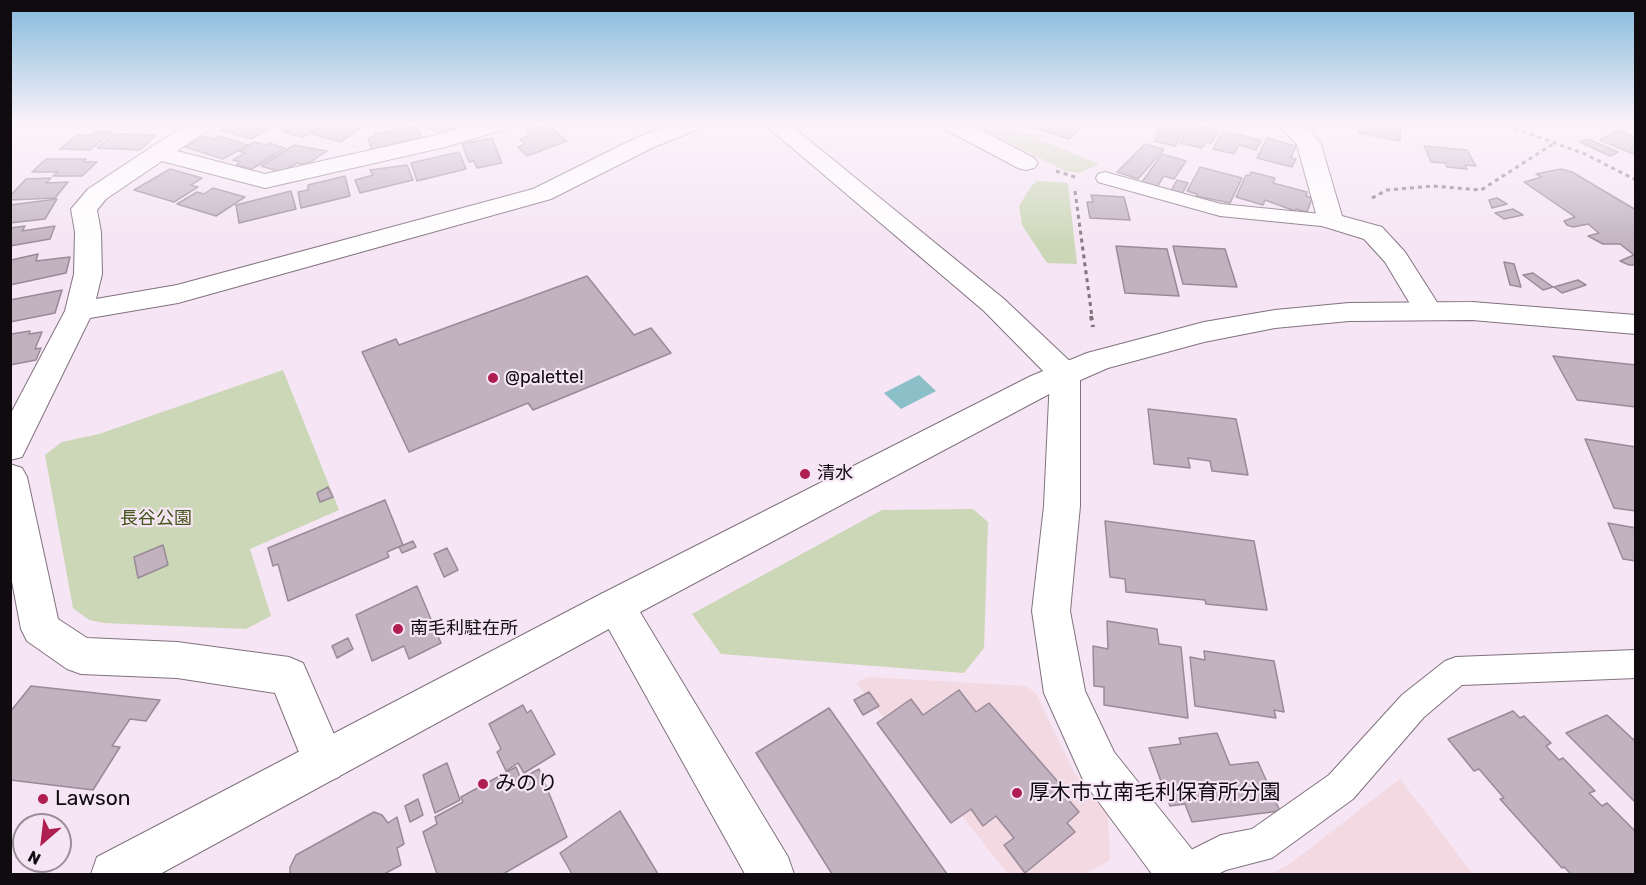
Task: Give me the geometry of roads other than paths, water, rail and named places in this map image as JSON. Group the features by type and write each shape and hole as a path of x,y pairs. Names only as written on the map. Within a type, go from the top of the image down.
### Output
{"street":[{"path":"10,448 79,311 88,274 88,232 84,209 97,194 140,164"},
{"path":"201,164 265,181 318,164"},
{"path":"79,311 178,294 542,194 601,164"},
{"path":"824,164 994,305 1082,368"},
{"path":"1315,164 1331,220 1373,233 1396,258 1428,310"},
{"path":"114,874 615,606 1042,384 1082,368 1204,332 1275,319 1349,312 1472,311 1635,325"},
{"path":"1082,368 1062,506 1051,611 1065,693 1099,766 1181,874"},
{"path":"11,478 41,629 81,656 177,660 288,676 324,762"},
{"path":"615,606 771,874"}],"lane":[{"path":"1105,178 1220,210 1331,220"},
{"path":"1181,874 1221,853 1259,845 1341,787 1413,706 1456,671 1635,664"}],"water":[{"path":"919,375 936,391 901,409 884,393"}],"place":[{"name":"@palette!","path":"493,378"},
{"name":"清水","path":"805,474"},
{"name":"南毛利駐在所","path":"398,629"},
{"name":"みのり","path":"483,784"},
{"name":"厚木市立南毛利保育所分園","path":"1017,793"},
{"name":"Lawson","path":"43,799"}],"park label":[{"name":"長谷公園","path":"156,519"}]}
